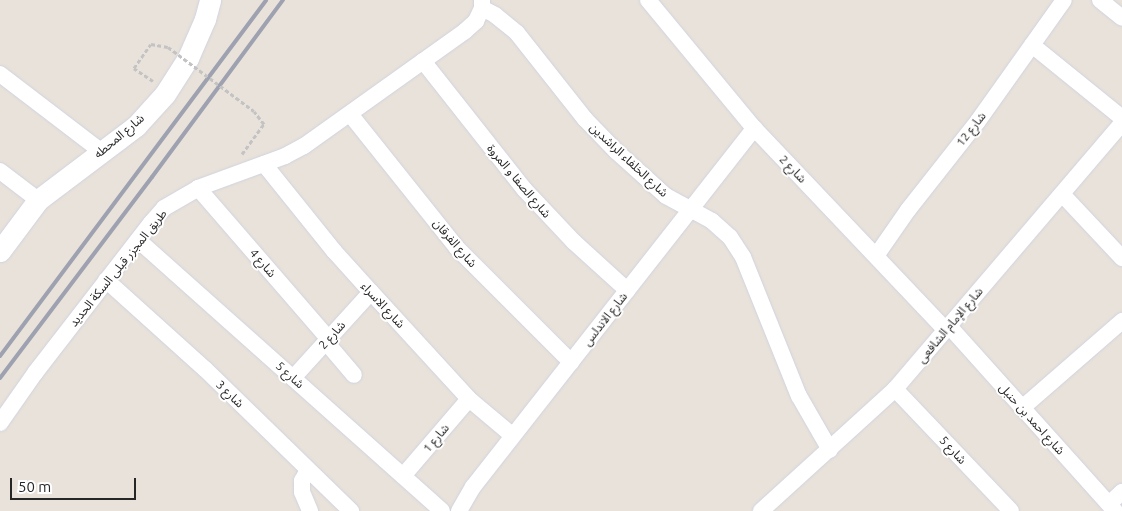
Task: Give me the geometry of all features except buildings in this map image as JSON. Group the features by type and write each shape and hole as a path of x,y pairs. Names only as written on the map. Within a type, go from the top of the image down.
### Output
{"street":[{"name":"شارع المحطه","path":"2,243 38,200 136,126 167,91 188,58 205,19 210,0"},
{"name":"شارع 2","path":"648,0 754,128 876,256 948,328"},
{"name":"شارع 12","path":"876,256 1064,0"},
{"path":"1100,0 1122,18"},
{"name":"طريق المجزر قبلى السكة الحديد","path":"0,423 35,373 164,208 198,188 264,164 304,146 465,31 476,21 482,4"},
{"name":"شارع الخلفاء الراشدين","path":"482,4 517,33 585,119 616,151 666,196 712,221 730,237 743,257 799,396 830,450"},
{"path":"1032,45 1121,124"},
{"name":"شارع الصفا و المروة","path":"423,61 525,190 574,242 627,290"},
{"path":"0,74 102,152"},
{"name":"شارع الفرقان","path":"350,114 456,247 571,362"},
{"name":"شارع الإمام الشافعى","path":"761,511 895,389 1121,124"},
{"name":"شارع الاندلس","path":"459,511 473,487 754,128"},
{"name":"شارع الاسراء","path":"264,164 334,251 371,292 469,399 513,436"},
{"path":"0,171 38,200"},
{"name":"شارع 4","path":"198,188 354,375"},
{"path":"1062,194 1122,258"},
{"name":"شارع 5","path":"138,240 442,511"},
{"name":"شارع 3","path":"106,280 204,369 351,511"},
{"name":"شارع 2","path":"294,378 371,292"},
{"path":"1022,408 1122,321"},
{"name":"شارع احمد بن حنبل","path":"948,328 1112,508"},
{"name":"شارع 5","path":"895,389 1011,511"},
{"name":"شارع 1","path":"404,476 469,399"},
{"path":"308,470 302,481 302,492 310,511"},
{"path":"1112,508 1122,492"}],"path":[{"path":"167,91 134,68 151,44 168,48 254,110 264,124 246,148"}],"railway":[{"path":"0,356 266,0"},
{"path":"0,378 283,0"}]}
